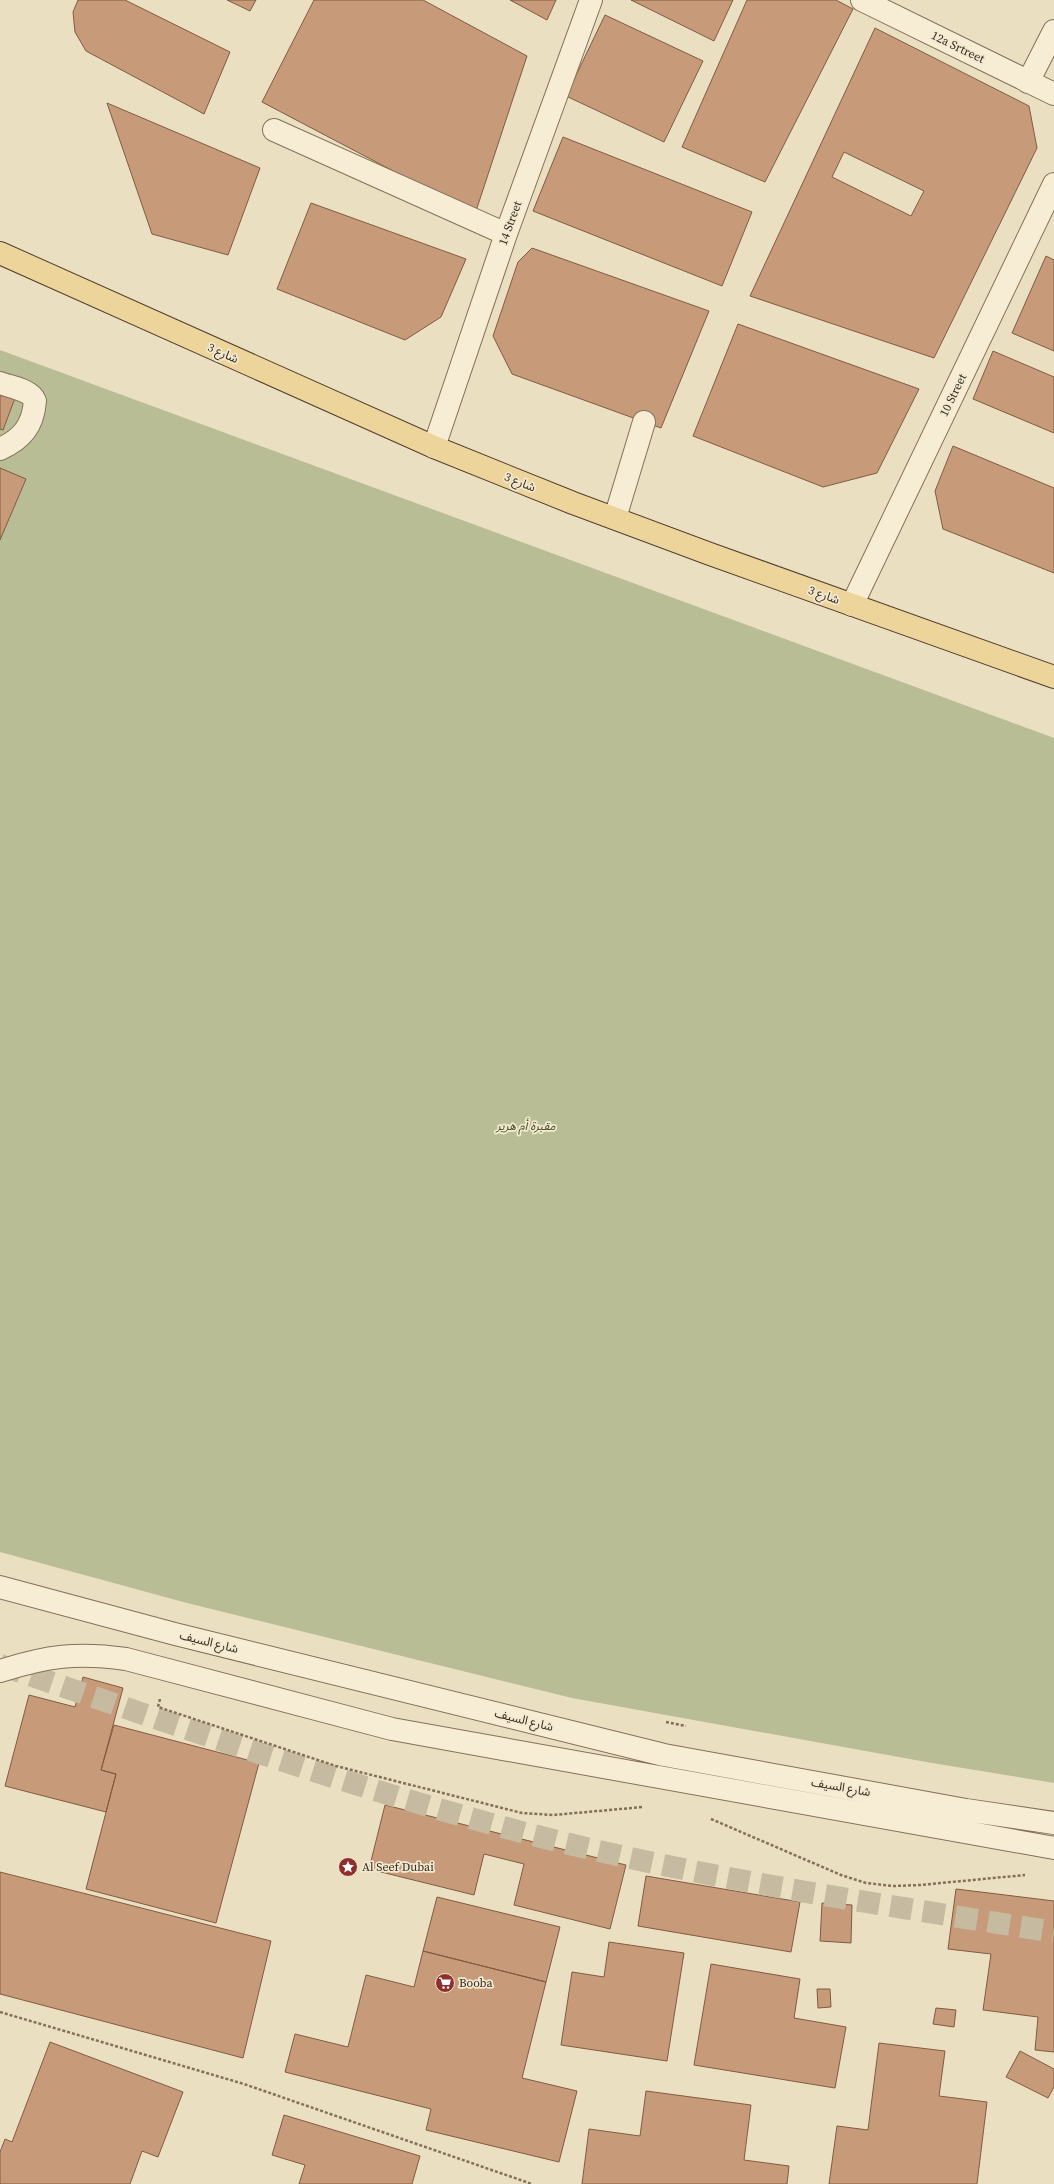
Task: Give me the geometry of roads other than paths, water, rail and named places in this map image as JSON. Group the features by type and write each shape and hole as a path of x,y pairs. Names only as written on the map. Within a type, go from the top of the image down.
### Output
{"main road":[{"name":"شارع 3","path":"0,253 434,448 614,518 1054,677"}],"street":[{"name":"14 Street","path":"434,448 506,234 591,0"},
{"name":"12a Srtreet","path":"862,0 1054,94"},
{"path":"1028,82 1054,31"},
{"path":"274,130 506,234"},
{"name":"10 Street","path":"852,605 1054,184"},
{"path":"0,383 28,393 33,396 36,401 25,433 13,443 0,449"},
{"path":"614,518 644,422"},
{"name":"شارع السيف","path":"0,1587 175,1634 664,1755 966,1810 1054,1823"},
{"name":"شارع السيف","path":"0,1671 38,1660 81,1654 126,1660 392,1729 1054,1848"}],"tunnel":[{"path":"0,1665 275,1758 413,1802 553,1840 615,1855 740,1880 865,1902 1054,1932"}],"place":[{"name":"Al Seef Dubai","path":"348,1867"},
{"name":"Booba","path":"445,1983"}],"park label":[{"name":"مقبرة أم هرير","path":"526,1126"}]}
